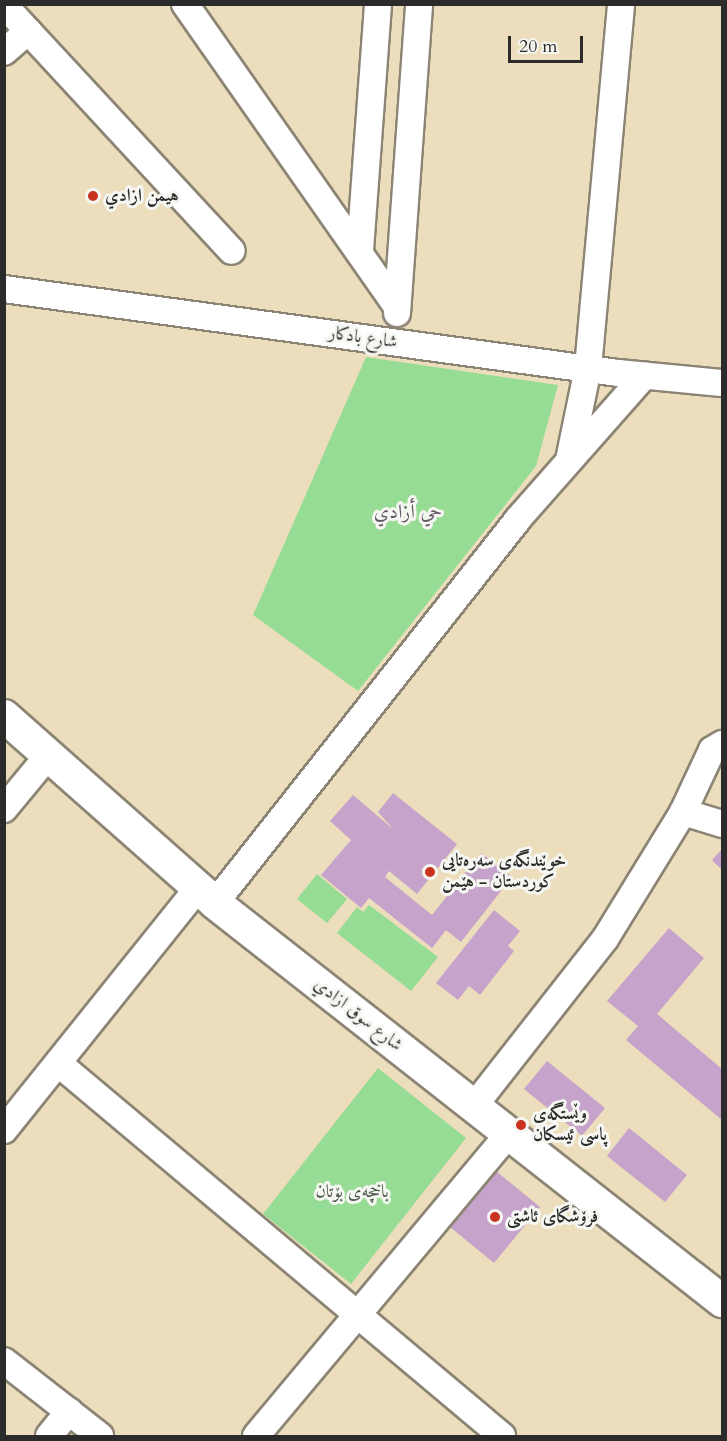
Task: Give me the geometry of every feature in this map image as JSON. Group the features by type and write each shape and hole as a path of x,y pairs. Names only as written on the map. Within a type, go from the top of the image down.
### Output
{"street":[{"path":"185,4 360,250 397,307"},
{"path":"360,250 378,4"},
{"path":"396,343 419,4"},
{"path":"569,460 588,368 621,4"},
{"path":"4,5 232,251"},
{"path":"4,52 28,31"},
{"name":"شارع بادكار","path":"4,289 644,376 723,383"},
{"path":"4,1130 58,1063 206,896 518,519 644,376"},
{"name":"شارع سوق ازادي","path":"4,716 47,757 206,896 723,1301"},
{"path":"474,1106 605,939 683,812 712,750 723,744"},
{"path":"4,809 47,757"},
{"path":"683,812 723,824"},
{"path":"58,1063 502,1437"},
{"path":"256,1437 509,1133"},
{"path":"4,1361 100,1437"},
{"path":"50,1437 69,1412"}],"green space":[{"path":"366,357 558,385 536,466 358,691 253,615"},
{"path":"317,874 347,899 327,923 297,899"},
{"path":"369,905 438,957 411,991 337,933 357,907 363,912"},
{"name":"باخچەی بۆتان","path":"378,1068 466,1138 351,1284 263,1214"}],"building":[{"path":"393,793 457,844 417,894 389,871 385,877 432,915 481,853 512,877 461,942 446,930 432,948 369,898 361,908 321,875 351,840 330,821 353,795 393,829 378,812"},
{"path":"722,849 722,870 712,860"},
{"path":"494,910 520,931 508,946 514,951 480,995 469,986 458,1000 436,983"},
{"path":"669,928 704,958 657,1014 722,1069 722,1120 626,1040 638,1026 607,1001"},
{"path":"547,1061 605,1108 582,1136 524,1089"},
{"path":"629,1128 687,1175 665,1202 607,1156"},
{"name":"فرۆشگای ئاشتی","path":"496,1171 540,1207 494,1263 450,1227"}],"place":[{"name":"هيمن ازادي","path":"93,196"},
{"name":"خوێندنگەی سەرەتایی کوردستان - هێمن","path":"430,872"},
{"name":"وێستگەی پاسی ئیسکان","path":"521,1125"},
{"name":"فرۆشگای ئاشتی","path":"495,1217"}],"district":[{"name":"حي أزادي","path":"408,511"}]}
